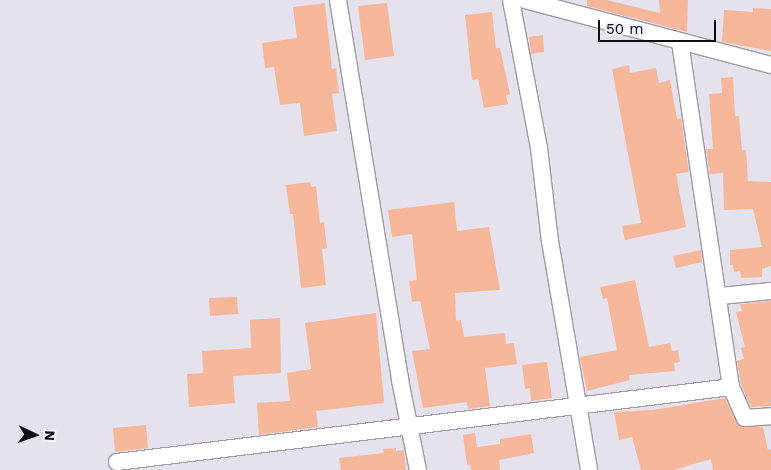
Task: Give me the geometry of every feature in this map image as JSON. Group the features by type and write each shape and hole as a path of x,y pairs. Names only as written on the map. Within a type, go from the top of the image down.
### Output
{"street":[{"path":"338,0 409,428 418,470"},
{"path":"511,0 539,148 550,241 589,470"},
{"path":"525,0 552,4 680,42 771,65"},
{"path":"680,42 720,296 732,386 745,418 771,416"},
{"path":"720,296 771,291"},
{"path":"117,462 409,428 732,386"}],"building":[{"path":"587,0 607,0 660,13 659,0 688,0 687,32 587,6"},
{"path":"325,3 332,69 336,68 339,93 332,94 337,131 304,136 300,103 280,105 274,67 265,68 262,43 297,38 293,7"},
{"path":"387,3 394,56 365,60 358,6"},
{"path":"753,8 771,9 771,51 722,42 724,10 753,12"},
{"path":"492,12 496,49 500,48 510,94 506,95 508,104 484,108 478,79 472,80 465,15"},
{"path":"543,35 544,52 531,54 529,37"},
{"path":"629,65 630,73 656,68 659,83 670,80 677,119 681,118 689,172 676,174 686,227 625,240 622,226 641,223 612,69"},
{"path":"733,77 735,116 739,116 742,150 746,150 748,181 771,182 771,266 762,269 762,277 741,278 740,271 734,272 733,265 730,265 730,250 762,247 753,209 724,210 723,173 710,174 706,149 713,149 709,94 722,93 721,78"},
{"path":"310,182 311,187 316,186 320,223 324,222 327,248 322,249 326,285 301,288 293,214 290,214 286,185"},
{"path":"454,202 457,231 489,227 500,290 455,293 456,321 461,320 464,337 505,333 506,344 514,343 517,364 485,368 490,406 468,409 467,402 423,408 412,351 430,349 420,301 412,302 409,281 417,280 412,234 392,237 388,210"},
{"path":"701,250 702,262 676,268 673,256"},
{"path":"635,280 649,347 670,343 672,351 678,350 680,362 674,363 675,371 629,375 630,380 587,391 580,357 617,350 607,298 603,299 600,287"},
{"path":"237,297 238,314 210,316 209,298"},
{"path":"771,301 771,406 751,407 741,384 737,361 744,359 741,348 745,347 736,312 742,311 740,304"},
{"path":"376,313 384,403 316,411 318,427 259,435 257,403 290,401 287,373 311,369 305,323"},
{"path":"280,318 281,373 233,376 235,403 189,407 187,374 203,373 202,351 251,348 250,320"},
{"path":"547,362 552,398 531,401 530,388 525,389 522,365"},
{"path":"725,398 739,426 763,427 768,450 771,449 771,470 713,470 711,459 674,470 641,470 632,437 619,440 614,412 653,410"},
{"path":"146,425 148,448 115,452 113,428"},
{"path":"475,433 477,447 500,444 500,439 531,434 534,453 499,460 500,470 471,470 470,465 467,465 463,435"},
{"path":"396,448 396,451 404,450 406,470 341,470 339,458 384,453 383,449"}]}
